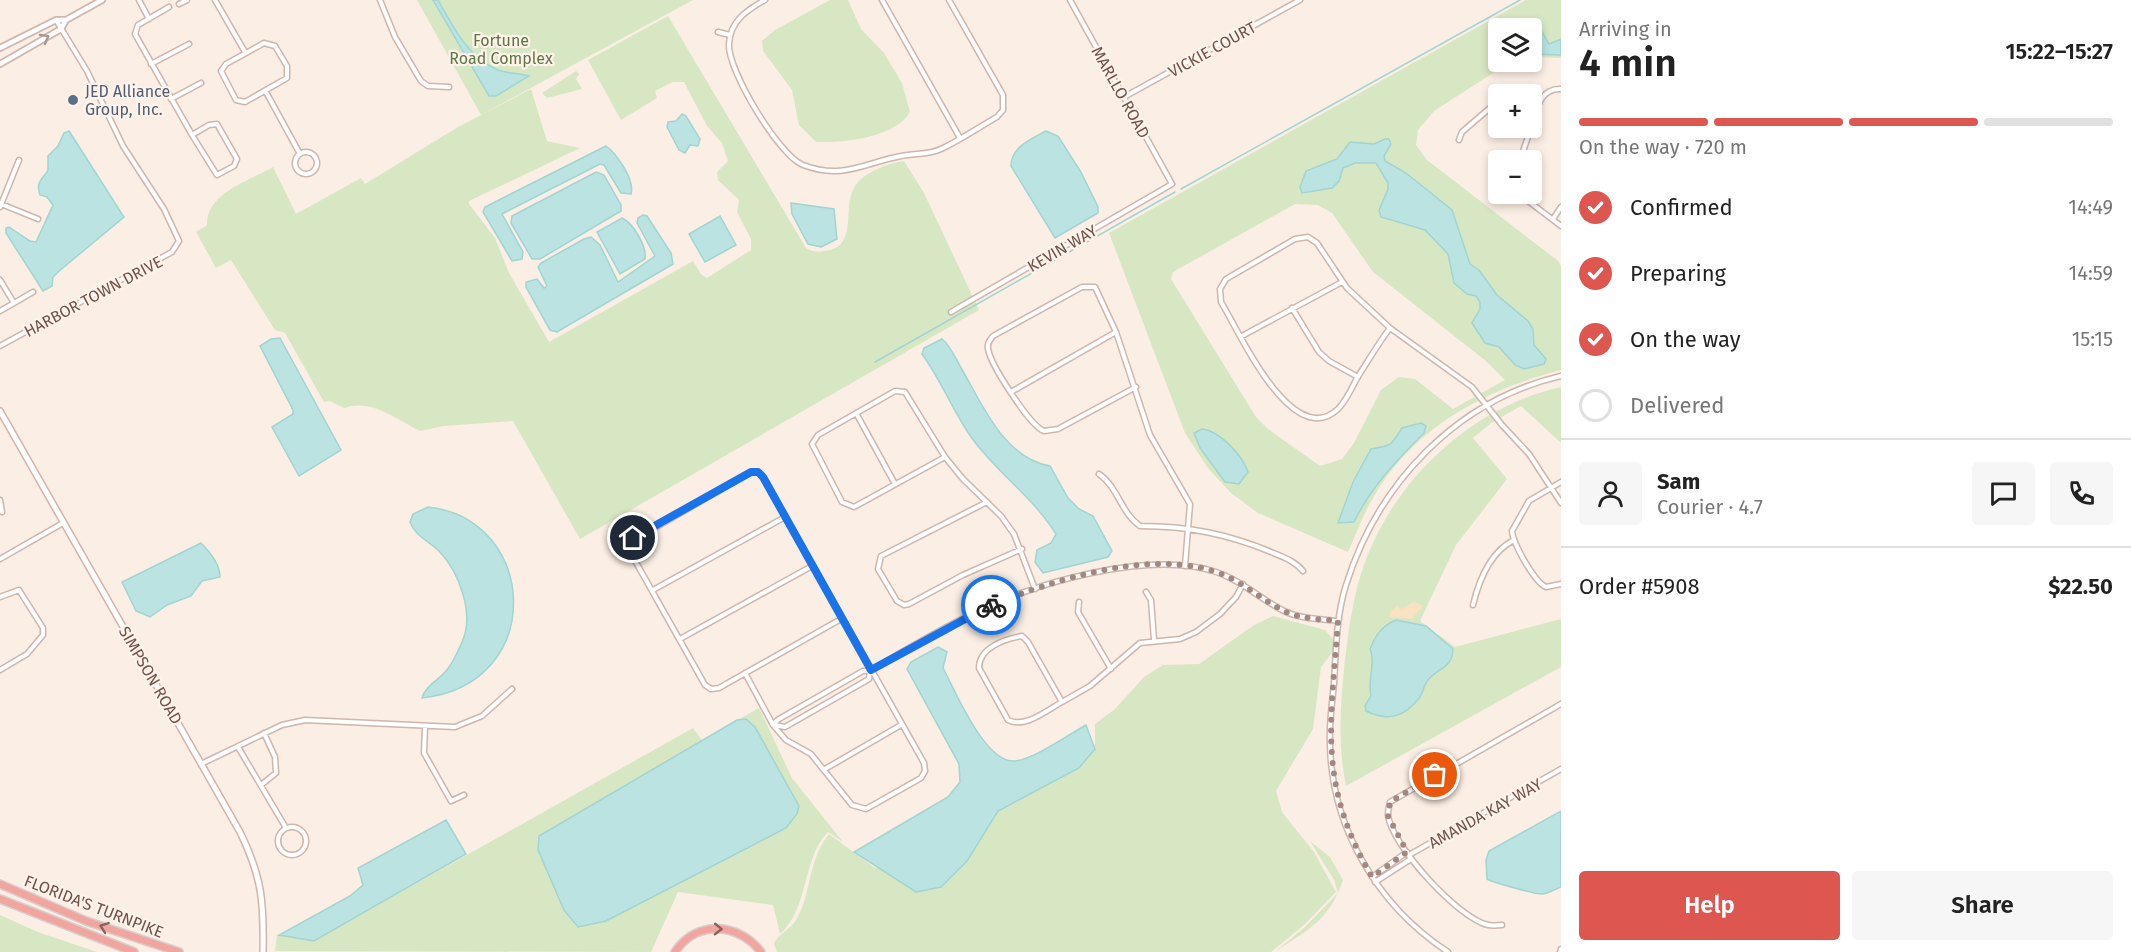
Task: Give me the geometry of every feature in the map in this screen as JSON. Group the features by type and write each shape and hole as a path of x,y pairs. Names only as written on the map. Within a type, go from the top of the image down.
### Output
{"highway":[{"name":"FLORIDA'S TURNPIKE","path":"0,884 86,921 179,952"},
{"name":"FLORIDA'S TURNPIKE","path":"0,899 134,952"},
{"path":"675,952 690,936 705,929 719,927 746,936 761,952"}],"main road":[{"name":"SIMPSON ROAD","path":"0,411 252,856 263,900 262,952"}],"street":[{"path":"0,48 56,20 66,20 102,0"},
{"path":"139,0 149,19"},
{"path":"179,4 187,0"},
{"path":"215,0 244,52"},
{"path":"380,0 395,37 422,81 428,86 449,87"},
{"path":"765,0 743,14 730,35 729,54 735,71 775,142 786,154 802,165 850,171 902,156 933,152 997,117 1004,110 1005,100 949,0"},
{"path":"882,0 960,138"},
{"name":"MARLLO ROAD","path":"1070,0 1172,184"},
{"name":"VICKIE COURT","path":"1124,97 1300,0"},
{"path":"170,7 134,29 151,64 213,172 220,174 234,166 237,159 217,124 209,124 192,135"},
{"name":"HARBOR TOWN DRIVE","path":"0,346 172,252 179,241 164,209 123,146 91,79 56,20"},
{"path":"0,64 61,29 66,20"},
{"path":"718,32 730,35"},
{"path":"264,43 275,46 287,66 287,78 245,102 236,100 223,80 221,71 226,64 244,52 264,43"},
{"path":"151,64 189,44"},
{"path":"171,99 201,82"},
{"path":"1542,99 1547,92 1561,89"},
{"path":"266,92 300,154"},
{"path":"1459,141 1462,132 1488,110"},
{"path":"308,152 316,159 316,167 312,173 302,174 296,169 295,162 300,154 308,152"},
{"path":"19,160 1,206 38,219"},
{"name":"KEVIN WAY","path":"951,312 1172,184"},
{"path":"1533,204 1561,225"},
{"path":"1553,219 1561,207"},
{"path":"1390,327 1336,411 1320,418 1304,417 1278,396 1221,302 1220,289 1226,279 1295,239 1308,237 1317,243 1342,282 1390,327 1452,370 1472,387 1529,454 1561,503"},
{"path":"0,279 14,303"},
{"path":"1242,336 1342,282"},
{"path":"1136,387 1050,432 1040,429 1025,414 1011,392 988,351 989,342 993,336 1088,285 1095,287 1116,332 1136,387 1150,435 1190,504 1185,566"},
{"path":"0,310 33,292"},
{"path":"1292,308 1319,352 1329,361 1358,377"},
{"path":"1011,392 1116,332"},
{"path":"1449,952 1404,918 1375,882 1348,833 1332,774 1330,742 1338,621 1346,584 1392,490 1440,437 1485,404 1528,385 1561,376"},
{"path":"945,457 854,507 842,502 812,444 818,435 895,391 905,392 945,457 1001,516 1022,549 1035,589"},
{"path":"856,413 895,484"},
{"path":"745,673 773,725 786,740 811,754 852,805 859,809 866,809 921,778 925,771 924,763 763,477 758,472 751,472 629,543 629,550 705,685 711,689 719,688 745,673 841,619"},
{"path":"1099,474 1109,481 1130,517 1140,526 1188,528 1215,532 1287,559 1303,571"},
{"path":"1561,482 1529,501 1513,525 1514,540 1542,585 1550,587 1561,584"},
{"path":"0,500 2,512"},
{"path":"987,502 881,556 878,569 897,601 904,605 909,604 963,575 1022,549"},
{"path":"653,590 785,517"},
{"path":"0,559 63,523"},
{"path":"1473,605 1477,588 1491,560 1501,546 1514,540"},
{"path":"773,725 779,719 863,671 871,670 979,610 1035,589 1119,568 1153,564 1213,571 1243,584 1286,612 1338,621"},
{"path":"680,639 812,566"},
{"path":"1062,702 1028,642 1022,636 984,651 979,659 979,668 1008,720 1014,724 1022,723 1062,702 1111,669 1132,648 1154,640 1180,639 1196,632 1220,614 1236,597 1243,584"},
{"path":"0,597 19,590 43,628 43,635 27,654 0,670"},
{"path":"1146,592 1151,600 1154,640"},
{"path":"1079,602 1078,612 1111,669"},
{"path":"773,725 785,727 869,679 871,670"},
{"path":"201,764 282,725 305,720 455,727 471,721 492,708 512,689"},
{"path":"819,696 824,704"},
{"path":"1502,925 1487,925 1440,892 1409,855 1388,816 1390,802 1561,704"},
{"path":"825,769 901,725"},
{"path":"425,727 424,753 451,801 464,795"},
{"path":"261,786 276,773 277,765 264,733"},
{"path":"238,747 286,828"},
{"name":"AMANDA KAY WAY","path":"1372,877 1561,769"},
{"path":"286,828 299,828 305,835 306,843 298,854 289,855 279,845 279,836 286,828"},
{"name":"AMANDA KAY WAY","path":"1375,882 1409,855"}],"green space":[{"name":"Fortune Road Complex","path":"417,0 693,0 481,115"},
{"path":"830,0 848,0 861,29 884,53 902,83 910,112 903,121 881,133 854,140 816,142 799,125 792,90 763,51 762,41 775,30"},
{"path":"1526,0 1561,0 1561,58 1542,57 1542,18 1494,18"},
{"path":"668,16 806,248 824,251 842,243 846,235 849,205 855,186 864,176 877,169 904,161 924,193 979,310 580,539 513,421 444,426 420,431 374,408 354,406 344,408 330,401 324,402 285,333 275,330 231,260 216,268 196,232 207,225 209,214 221,196 273,167 296,214 361,178 365,184 458,127 531,89 547,141 580,148 469,201 469,204 495,238 509,273 549,342 693,261 701,274 707,278 751,250 751,239 737,212 739,200 718,180 717,172 728,161 722,143 707,126 684,82 672,82 655,91 657,98 621,120 588,60"},
{"path":"1488,21 1488,72 1494,72 1434,111 1418,130 1416,145 1427,160 1558,261 1561,266 1561,370 1505,388 1479,400 1430,432 1408,451 1389,473 1369,504 1348,552 1258,513 1231,493 1208,468 1185,433 1109,233","holes":["1295,204 1318,205 1332,213 1373,272 1486,361 1505,380 1453,409 1415,379 1399,377 1381,390 1354,443 1342,459 1320,466 1268,429 1256,417 1171,279 1173,272"]},
{"path":"576,71 579,74 576,79 582,89 547,98 542,93"},
{"path":"1561,387 1561,443 1521,406 1491,423 1473,438 1507,479 1456,545 1420,621 1455,647 1561,619 1561,667 1346,786 1341,742 1341,713 1350,622 1366,560 1387,517 1404,491 1448,444 1474,425 1502,409 1531,396"},
{"path":"1273,616 1325,630 1338,645 1321,667 1313,729 1276,791 1282,812 1314,852 1336,892 1304,925 1271,952 777,952 774,944 796,920 801,910 817,855 829,834 875,868 967,861 998,811 1079,768 1095,749 1095,724 1115,709 1144,677 1163,665 1199,664 1254,625"},
{"path":"759,708 792,778 843,842 828,832 819,843 796,911 790,923 780,934 773,905 678,892 651,952 275,951 277,935 314,941 693,728 702,740 723,728 539,836 564,910 578,927 786,827 799,806 755,727 737,720"},
{"path":"1310,841 1330,857 1343,880 1338,893 1334,880"},
{"path":"1338,893 1317,922 1276,951 1305,927"},
{"path":"0,915 38,932 97,952 0,952"}],"sand":[{"path":"1414,602 1423,606 1412,619 1389,617 1391,611 1397,606 1401,609"}],"water":[{"path":"433,0 438,0 462,40 478,58 498,70 529,76 496,96 489,96"},
{"path":"1542,32 1549,44 1561,39 1561,55 1542,54"},
{"path":"682,114 686,116 700,139 698,146 690,145 685,153 679,150 667,127 668,122 676,121"},
{"path":"69,131 124,217 58,272 53,277 52,286 43,291 6,233 6,228 9,227 30,241 36,242 53,205 47,197 40,195 39,184 48,170 48,156 58,146 64,133"},
{"path":"1046,131 1058,136 1081,172 1098,207 1098,213 1055,238 1011,166 1018,149"},
{"path":"1389,139 1391,144 1384,156 1385,161 1406,173 1452,210 1470,264 1479,270 1497,295 1528,321 1533,329 1534,345 1546,359 1544,364 1524,369 1515,365 1499,347 1485,343 1472,323 1480,309 1480,302 1476,296 1467,294 1454,283 1448,254 1425,230 1381,217 1379,210 1388,189 1388,183 1376,163 1355,163 1343,168 1339,181 1332,188 1302,193 1300,187 1306,171 1337,159 1350,142 1374,144"},
{"path":"606,146 628,175 632,188 631,194 621,193 604,165 600,164 502,214 523,252 522,259 512,261 483,212 485,207"},
{"path":"596,172 604,175 621,205 621,211 540,259 532,259 511,223 512,216"},
{"path":"791,203 834,209 837,239 821,247 808,244 792,214"},
{"path":"643,215 647,216 671,253 673,264 557,332 550,330 526,287 526,282 537,279 544,288 547,286 538,267 541,263 591,237 600,245 618,282 655,256 637,223 638,218"},
{"path":"720,216 736,245 705,262 689,234"},
{"path":"622,218 631,225 638,236 644,248 645,259 620,274 597,232"},
{"path":"280,338 341,450 299,476 272,427 293,414 293,410 260,346 271,339"},
{"path":"942,339 952,351 986,412 1007,441 1034,461 1050,466 1068,498 1079,509 1093,516 1112,551 1108,557 1043,573 1035,562 1037,550 1051,543 1056,534 1047,520 981,450 958,417 922,354 924,348"},
{"path":"1421,423 1426,426 1424,433 1376,486 1354,522 1338,523 1353,482 1371,449 1390,444 1402,428"},
{"path":"1202,429 1223,439 1241,458 1248,472 1239,484 1225,482 1200,448 1194,433"},
{"path":"428,507 465,518 491,540 508,569 514,602 508,635 491,664 463,687 422,698 426,690 449,668 453,661 466,631 467,619 463,594 453,570 439,551 419,535 410,522 413,514"},
{"path":"201,543 211,554 220,572 220,577 202,581 191,596 167,605 150,617 136,611 122,582"},
{"path":"1396,620 1426,626 1453,649 1448,664 1428,680 1414,704 1402,713 1389,717 1366,711 1365,706 1371,696 1372,654 1370,649 1380,631"},
{"path":"938,647 947,652 943,668 972,724 982,739 1004,759 1015,761 1032,756 1086,725 1095,749 1079,768 998,811 967,861 941,887 916,892 854,852 948,797 960,782 959,764 907,669 911,662"},
{"path":"746,719 755,727 799,806 797,814 786,828 606,921 578,927 564,910 538,850 539,836 737,720"},
{"path":"1561,811 1561,887 1539,894 1487,879 1486,860 1489,851"},
{"path":"446,820 466,854 314,941 279,935 350,896 363,885 358,868"}],"waterway":[{"path":"1181,189 1520,0"},
{"path":"875,362 1175,192"}],"way so far":[{"path":"991,605 1035,589 1119,568 1153,564 1213,571 1243,584 1286,612 1338,621 1330,742 1332,774 1348,833 1372,877 1407,852 1388,816 1390,802 1396,796 1435,775"}],"place":[{"name":"JED Alliance Group, Inc.","path":"73,100"}],"route":[{"path":"633,538 751,472 758,472 763,477 871,670 991,605"}]}
